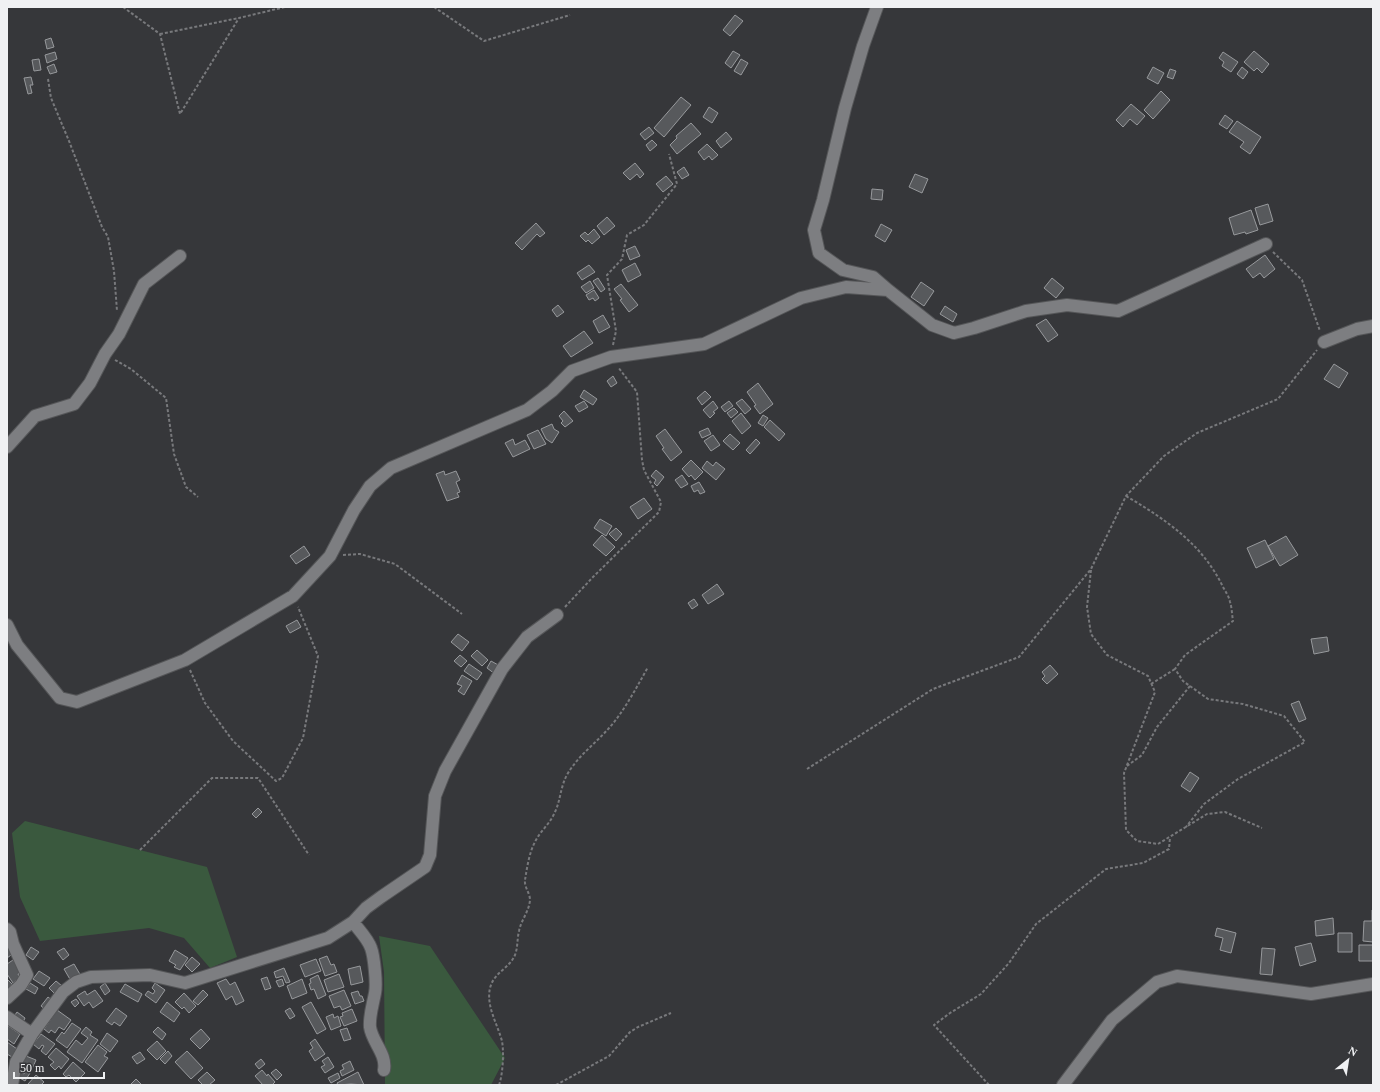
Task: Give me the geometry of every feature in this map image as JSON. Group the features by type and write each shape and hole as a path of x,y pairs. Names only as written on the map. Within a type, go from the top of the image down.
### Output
{"street":[{"path":"877,7 863,46 814,230 819,253 843,270 872,277 932,324 954,333 1026,311 1068,305 1118,311 1266,244"},
{"path":"7,447 35,416 74,404 90,383 105,354 119,334 144,284 180,256"},
{"path":"7,625 17,644 60,698 77,702 185,660 293,596 330,556 354,510 370,486 391,468 527,410 552,391 572,371 611,357 704,344 801,298 816,294 846,287 888,290"},
{"path":"1324,342 1357,329 1373,326"},
{"path":"12,1085 16,1062 32,1034 63,992 76,982 91,977 150,975 185,983 328,938 353,922 366,908 425,867 430,855 435,796 445,771 502,669 527,637 557,615"},
{"path":"353,922 371,947 375,972 376,992 370,1026 383,1058 385,1065 384,1070"},
{"path":"7,929 10,932 13,944 27,975 21,985 7,998"},
{"path":"1063,1085 1112,1020 1157,982 1177,976 1311,994 1373,984"},
{"path":"7,1018 32,1034"}],"path":[{"path":"123,7 160,34 180,114 239,18"},
{"path":"160,34 285,7"},
{"path":"434,7 484,41 570,15"},
{"path":"48,78 51,98 102,227 108,237 114,271 117,311 115,323 119,334"},
{"path":"557,615 658,512 661,502 644,470 636,392 611,357 616,331 607,275 622,259 627,234 644,225 677,184 669,154"},
{"path":"807,769 933,689 1019,657 1091,569 1126,496 1164,456 1197,433 1278,399 1324,342 1302,280 1266,244"},
{"path":"105,354 131,370 166,398 174,454 186,487 198,497"},
{"path":"1126,496 1153,512 1174,527 1199,550 1216,572 1230,601 1233,620 1185,655 1175,669 1151,684"},
{"path":"330,556 360,554 395,564 462,614"},
{"path":"1091,569 1087,607 1091,634 1107,654 1148,676 1155,692 1124,773 1126,830 1137,842 1158,844 1207,814 1225,812 1262,828"},
{"path":"185,660 205,703 233,741 276,781 282,778 303,738 318,656 293,596"},
{"path":"499,1085 502,1075 503,1047 489,1004 490,990 492,981 497,974 510,963 515,955 519,931 529,908 530,893 525,883 534,843 554,815 562,785 569,772 586,750 609,728 634,692 648,667"},
{"path":"1175,669 1183,681 1208,699 1243,704 1284,716 1305,742 1238,778 1204,804 1186,827"},
{"path":"1127,766 1142,755 1157,726 1190,686"},
{"path":"140,850 212,778 258,778 309,855"},
{"path":"989,1085 934,1025 950,1012 981,994 1009,963 1036,924 1106,869 1143,863 1169,849 1170,837"},
{"path":"556,1085 609,1056 630,1032 671,1012"}],"green space":[{"path":"25,821 207,867 237,957 210,968 184,938 149,928 40,941 20,897 12,833"},
{"path":"379,936 430,946 505,1058 491,1085 385,1085 384,972"}],"building":[{"path":"735,15 743,21 730,36 723,30"},
{"path":"51,38 54,47 47,49 45,40"},
{"path":"733,51 740,55 731,68 725,63"},
{"path":"1254,51 1269,64 1262,73 1257,68 1254,71 1244,62"},
{"path":"55,52 57,59 47,63 45,55"},
{"path":"1223,52 1238,62 1231,72 1222,66 1224,62 1219,58"},
{"path":"39,59 41,70 34,71 32,60"},
{"path":"741,59 748,63 741,75 734,71"},
{"path":"54,64 57,72 50,74 47,67"},
{"path":"1153,67 1164,73 1158,84 1147,78"},
{"path":"1242,67 1248,72 1243,79 1237,74"},
{"path":"1170,69 1176,71 1173,79 1167,77"},
{"path":"31,77 33,85 30,85 32,93 28,94 24,78"},
{"path":"1161,91 1170,100 1153,119 1144,110"},
{"path":"681,97 691,105 664,137 654,128"},
{"path":"1131,104 1145,116 1137,125 1130,119 1123,127 1116,120"},
{"path":"709,107 718,113 712,123 703,117"},
{"path":"1225,115 1233,121 1227,129 1219,124"},
{"path":"1237,121 1261,137 1250,154 1240,147 1244,142 1229,132"},
{"path":"691,123 701,134 677,154 670,145 677,138 676,136"},
{"path":"649,127 654,133 645,140 640,134"},
{"path":"726,132 732,139 721,148 716,141"},
{"path":"652,140 657,145 650,151 646,145"},
{"path":"707,144 718,155 712,160 709,156 704,160 698,152"},
{"path":"635,163 644,174 640,178 637,174 630,180 623,173"},
{"path":"684,167 689,175 682,179 677,172"},
{"path":"915,174 928,179 922,193 909,187"},
{"path":"666,176 673,184 663,192 656,184"},
{"path":"872,189 883,190 882,200 871,199"},
{"path":"1268,204 1273,221 1260,225 1255,208"},
{"path":"1251,210 1258,230 1246,234 1245,232 1234,235 1229,218"},
{"path":"607,217 615,226 604,235 597,226"},
{"path":"536,223 545,233 540,237 537,234 522,250 515,243"},
{"path":"881,224 892,230 885,242 875,236"},
{"path":"594,229 600,237 592,244 588,240 586,242 580,236 585,232 588,235"},
{"path":"635,246 640,256 630,260 626,250"},
{"path":"1265,255 1275,269 1264,278 1260,273 1253,278 1246,269"},
{"path":"635,263 641,275 628,282 622,270"},
{"path":"589,265 595,272 582,280 577,273"},
{"path":"598,278 605,289 601,292 593,281"},
{"path":"1052,278 1064,288 1056,298 1044,288"},
{"path":"590,281 594,288 586,293 581,287"},
{"path":"921,282 934,291 924,306 911,297"},
{"path":"621,284 638,305 629,312 620,300 622,299 614,289"},
{"path":"594,290 599,298 595,301 593,298 589,300 586,295"},
{"path":"558,305 564,312 557,317 552,310"},
{"path":"945,306 957,314 953,322 940,314"},
{"path":"603,315 610,327 599,333 593,321"},
{"path":"1046,319 1058,335 1048,342 1036,325"},
{"path":"584,331 593,343 571,357 563,346"},
{"path":"1334,364 1348,373 1339,388 1324,379"},
{"path":"613,376 617,383 611,387 607,381"},
{"path":"758,383 773,404 760,414 747,392"},
{"path":"584,390 597,399 593,405 580,397"},
{"path":"705,391 711,397 702,405 697,398"},
{"path":"742,399 751,409 745,414 736,403"},
{"path":"584,401 588,407 579,412 575,406"},
{"path":"713,401 718,408 713,412 715,413 710,418 703,410"},
{"path":"729,401 733,406 725,412 721,407"},
{"path":"734,408 738,412 731,418 727,413"},
{"path":"564,411 573,421 565,427 561,423 563,421 559,416"},
{"path":"741,413 751,426 742,434 732,421"},
{"path":"763,415 768,418 763,426 758,423"},
{"path":"770,420 785,434 779,441 764,427"},
{"path":"552,424 554,429 559,432 552,443 546,439 541,429"},
{"path":"708,428 711,434 702,438 699,432"},
{"path":"665,429 682,452 671,461 662,449 664,448 656,436"},
{"path":"538,430 546,444 534,449 527,435"},
{"path":"730,434 740,443 733,450 723,441"},
{"path":"713,435 720,445 711,451 704,441"},
{"path":"513,439 515,445 525,440 530,449 513,457 505,443"},
{"path":"756,439 760,443 750,454 746,450"},
{"path":"691,460 703,472 695,480 691,475 689,477 682,469"},
{"path":"707,461 713,466 716,462 725,469 716,480 702,468"},
{"path":"656,470 664,477 657,486 654,483 656,480 651,476"},
{"path":"444,471 445,475 456,471 460,480 456,482 460,492 457,493 459,497 447,501 436,474"},
{"path":"682,475 688,484 681,488 675,480"},
{"path":"699,482 705,492 700,494 698,490 694,492 691,486"},
{"path":"644,498 652,509 638,519 630,507"},
{"path":"600,519 612,526 606,536 594,528"},
{"path":"616,528 622,534 616,541 609,534"},
{"path":"602,535 615,547 606,556 593,545"},
{"path":"1286,536 1298,555 1280,566 1268,546"},
{"path":"1265,540 1274,559 1256,568 1247,548"},
{"path":"304,546 310,555 296,564 290,556"},
{"path":"717,584 724,594 708,604 702,595"},
{"path":"694,599 698,605 692,609 688,603"},
{"path":"297,620 301,627 290,633 286,626"},
{"path":"458,634 469,642 462,651 451,642"},
{"path":"1327,637 1329,651 1314,654 1311,639"},
{"path":"477,650 488,660 482,666 471,656"},
{"path":"460,655 467,661 461,667 454,661"},
{"path":"491,661 500,666 495,674 487,668"},
{"path":"469,664 482,673 477,680 464,671"},
{"path":"1050,665 1058,674 1047,684 1042,679 1045,676 1042,672"},
{"path":"462,675 472,681 464,695 458,691 462,686 457,684"},
{"path":"1299,701 1306,719 1299,722 1291,704"},
{"path":"1190,772 1199,778 1190,792 1181,786"},
{"path":"258,808 262,812 256,818 252,814"},
{"path":"1372,910 1373,942 1363,941 1364,921 1372,921"},
{"path":"1333,918 1334,934 1316,936 1315,921"},
{"path":"1217,928 1236,933 1231,953 1220,950 1223,938 1215,936"},
{"path":"1338,933 1352,933 1352,952 1338,952"},
{"path":"1311,943 1316,961 1300,966 1295,947"},
{"path":"1359,945 1373,945 1373,961 1359,961"},
{"path":"7,947 10,947 14,953 7,958"},
{"path":"31,947 39,952 33,960 26,955"},
{"path":"64,948 69,955 63,960 57,952"},
{"path":"1262,948 1275,949 1272,975 1260,974"},
{"path":"175,950 188,958 180,970 174,967 176,965 169,961"},
{"path":"327,956 331,965 334,964 337,972 325,976 319,959"},
{"path":"192,957 200,964 192,972 185,965"},
{"path":"316,959 321,971 305,977 300,965"},
{"path":"13,960 21,972 18,974 20,978 13,983 7,974 7,964"},
{"path":"74,964 81,976 71,981 64,969"},
{"path":"360,966 363,982 351,985 348,969"},
{"path":"284,968 290,982 286,983 283,976 276,978 274,972"},
{"path":"39,971 50,978 44,986 33,979"},
{"path":"339,974 344,987 328,992 324,980"},
{"path":"318,975 326,995 318,999 314,989 311,990 309,984 311,983 310,979"},
{"path":"267,977 271,988 265,990 261,979"},
{"path":"7,979 12,984 7,990"},
{"path":"226,979 230,985 235,982 244,1001 236,1005 232,996 226,1000 217,983"},
{"path":"282,979 284,985 279,987 276,981"},
{"path":"302,979 307,993 292,999 287,986"},
{"path":"56,981 62,986 55,994 49,988"},
{"path":"30,983 38,988 35,994 26,989"},
{"path":"105,983 110,991 105,995 100,987"},
{"path":"155,983 165,990 156,1003 145,995 148,991 153,994 155,991 152,988"},
{"path":"125,984 142,994 138,1002 120,992"},
{"path":"95,990 103,1001 93,1008 89,1002 84,1006 77,996 85,991 87,995"},
{"path":"203,990 208,995 198,1005 193,1001"},
{"path":"344,990 351,1006 342,1010 340,1006 334,1008 329,996"},
{"path":"358,991 364,1001 355,1004 351,993"},
{"path":"184,993 196,1006 189,1013 184,1007 182,1009 175,1002"},
{"path":"48,997 53,1001 46,1010 41,1006"},
{"path":"76,999 79,1003 75,1007 71,1002"},
{"path":"167,1002 180,1013 174,1022 160,1012"},
{"path":"311,1002 326,1029 317,1034 302,1007"},
{"path":"116,1008 127,1016 120,1026 114,1022 112,1025 106,1021"},
{"path":"290,1008 295,1016 290,1019 285,1011"},
{"path":"352,1009 357,1021 344,1026 340,1017 343,1016 342,1013"},
{"path":"57,1010 71,1020 64,1030 59,1027 55,1033 51,1030 49,1033 44,1029"},
{"path":"17,1012 25,1018 22,1024 13,1018"},
{"path":"333,1014 334,1018 338,1016 341,1026 331,1030 326,1017"},
{"path":"72,1023 81,1029 67,1048 56,1040 62,1032 64,1034"},
{"path":"7,1025 20,1034 14,1044 7,1039"},
{"path":"86,1027 92,1032 90,1035 98,1040 82,1063 67,1052 76,1040 82,1045 88,1038 81,1033"},
{"path":"158,1027 166,1034 162,1040 153,1032"},
{"path":"347,1028 351,1039 344,1041 340,1030"},
{"path":"201,1029 210,1039 200,1049 190,1039"},
{"path":"107,1033 118,1041 110,1052 100,1044"},
{"path":"41,1034 55,1044 46,1055 41,1051 44,1046 42,1045 39,1049 33,1044"},
{"path":"315,1039 325,1054 315,1061 309,1051 313,1048 310,1043"},
{"path":"157,1041 166,1051 157,1060 147,1050"},
{"path":"7,1042 17,1049 12,1057 7,1054"},
{"path":"98,1045 107,1052 104,1056 108,1058 98,1072 85,1062"},
{"path":"56,1048 69,1059 61,1069 59,1066 55,1070 50,1065 54,1062 48,1057"},
{"path":"168,1051 172,1056 165,1064 160,1059"},
{"path":"187,1051 203,1068 191,1079 175,1062"},
{"path":"140,1052 145,1059 137,1064 132,1057"},
{"path":"26,1056 36,1060 32,1069 22,1064"},
{"path":"328,1057 334,1067 325,1073 321,1067 325,1065 322,1061"},
{"path":"261,1059 265,1064 259,1069 255,1064"},
{"path":"350,1061 354,1070 342,1076 340,1071 344,1069 342,1065"},
{"path":"73,1062 85,1073 76,1082 69,1075 66,1077 63,1074"},
{"path":"276,1069 282,1075 277,1080 271,1073"},
{"path":"262,1070 275,1082 272,1085 263,1085 255,1076"},
{"path":"26,1071 30,1073 25,1081 18,1077 21,1072 24,1074"},
{"path":"207,1072 215,1080 209,1085 203,1085 198,1080"},
{"path":"358,1072 364,1085 338,1085 337,1083"},
{"path":"338,1073 340,1078 331,1083 328,1078"},
{"path":"36,1075 44,1082 41,1085 28,1084"},
{"path":"136,1079 142,1085 130,1085"}]}
